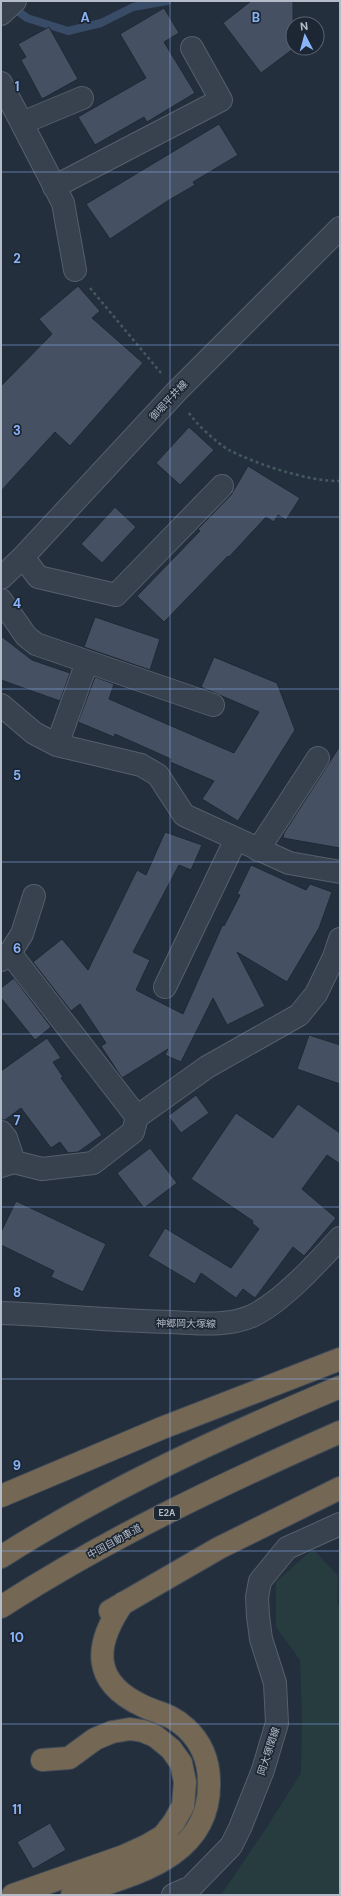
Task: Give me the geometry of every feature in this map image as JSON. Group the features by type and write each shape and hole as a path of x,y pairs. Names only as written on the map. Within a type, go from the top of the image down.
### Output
{"highway":[{"path":"1,1496 169,1425 340,1359"},
{"path":"1,1557 111,1493 260,1420 340,1387"},
{"name":"中国自動車道","path":"1,1607 38,1583 146,1523 286,1456 340,1432"},
{"path":"72,1895 143,1871 163,1861 180,1849 196,1832 206,1812 209,1792 209,1774 204,1752 196,1738 171,1716 145,1707 131,1700 114,1686 106,1674 101,1657 104,1636 114,1608 219,1548 340,1488"},
{"path":"13,1895 124,1856 146,1846 162,1836 174,1822 183,1806 185,1782 181,1763 171,1748 155,1736 143,1731 130,1729 112,1732 96,1739 69,1758 42,1760"}],"street":[{"path":"1,14 15,1"},
{"path":"54,187 221,100 192,48"},
{"path":"1,82 63,203 75,270"},
{"path":"22,123 82,98"},
{"name":"御堀平井線","path":"1,578 23,557 177,391 340,228"},
{"path":"23,557 38,577 116,595 222,486"},
{"path":"1,600 26,636 36,644 213,705"},
{"path":"57,745 87,662"},
{"path":"1,705 34,733 57,745 141,765 158,775 184,815 289,863 340,872"},
{"path":"258,850 318,758"},
{"path":"165,987 236,839"},
{"path":"34,896 22,934 5,956 137,1117"},
{"path":"1,1132 6,1138 7,1164 42,1169 93,1162 133,1132 137,1117 207,1067 299,1015 316,994 338,952"},
{"name":"神郷岡大塚線","path":"1,1313 119,1321 225,1324 250,1317 269,1307 340,1238"},
{"name":"岡大塚閏線","path":"173,1895 191,1887 231,1846 240,1828 263,1770 277,1723 275,1683 262,1640 258,1616 257,1597 260,1581 287,1548 340,1524"}],"green space":[{"path":"313,1549 338,1576 337,1601 340,1611 340,1895 221,1895 301,1773 302,1717 300,1660 276,1627 276,1582"}],"building":[{"path":"251,1 293,1 293,16 285,16 285,55 261,73 223,23"},
{"path":"164,8 179,33 164,42 195,93 147,122 144,117 95,145 78,117 146,78 120,34"},
{"path":"49,27 78,79 42,99 21,60 26,57 18,44"},
{"path":"219,124 238,155 193,182 195,185 169,200 110,239 86,204"},
{"path":"78,286 100,311 92,318 143,363 70,446 55,432 1,491 1,386 52,334 39,319"},
{"path":"189,427 214,450 180,485 156,463"},
{"path":"248,466 300,498 286,520 278,515 274,522 266,517 229,557 228,556 164,622 137,596 200,531 198,529 231,495"},
{"path":"115,507 136,527 102,563 81,544"},
{"path":"95,617 160,639 150,670 84,647"},
{"path":"1,636 32,660 70,673 60,701 1,680"},
{"path":"214,657 277,683 295,730 238,821 202,799 214,781 170,762 171,759 115,734 114,737 78,722 95,677 114,684 109,699 234,753 259,712 201,687"},
{"path":"340,746 340,848 283,838 284,833"},
{"path":"165,832 202,845 191,870 179,865 133,952 150,960 136,990 183,1014 223,924 224,926 240,895 237,894 251,865 306,890 310,884 332,892 319,928 287,982 237,952 265,1006 227,1025 213,998 181,1062 165,1055 168,1049 122,1078 101,1046 106,1043 80,1004 71,1011 33,962 62,939 88,970 137,870 146,875"},
{"path":"14,978 51,1027 35,1040 1,998 1,988"},
{"path":"309,1035 340,1045 340,1084 297,1069"},
{"path":"47,1038 61,1058 53,1062 63,1077 61,1078 102,1135 78,1152 68,1153 60,1142 51,1148 21,1108 5,1120 1,1120 1,1071"},
{"path":"196,1095 209,1113 181,1133 168,1116"},
{"path":"298,1104 340,1133 340,1164 327,1155 302,1189 336,1218 304,1256 293,1247 255,1298 243,1289 236,1298 201,1273 195,1284 148,1256 165,1228 231,1268 259,1229 252,1223 253,1221 191,1179 236,1113 273,1138"},
{"path":"150,1148 177,1183 144,1208 117,1173"},
{"path":"16,1201 106,1244 83,1292 51,1277 54,1271 1,1245 1,1232"},
{"path":"50,1823 66,1850 33,1869 17,1842"}],"waterway":[{"path":"11,6 27,18 68,31 101,23 133,7 167,1"}]}
